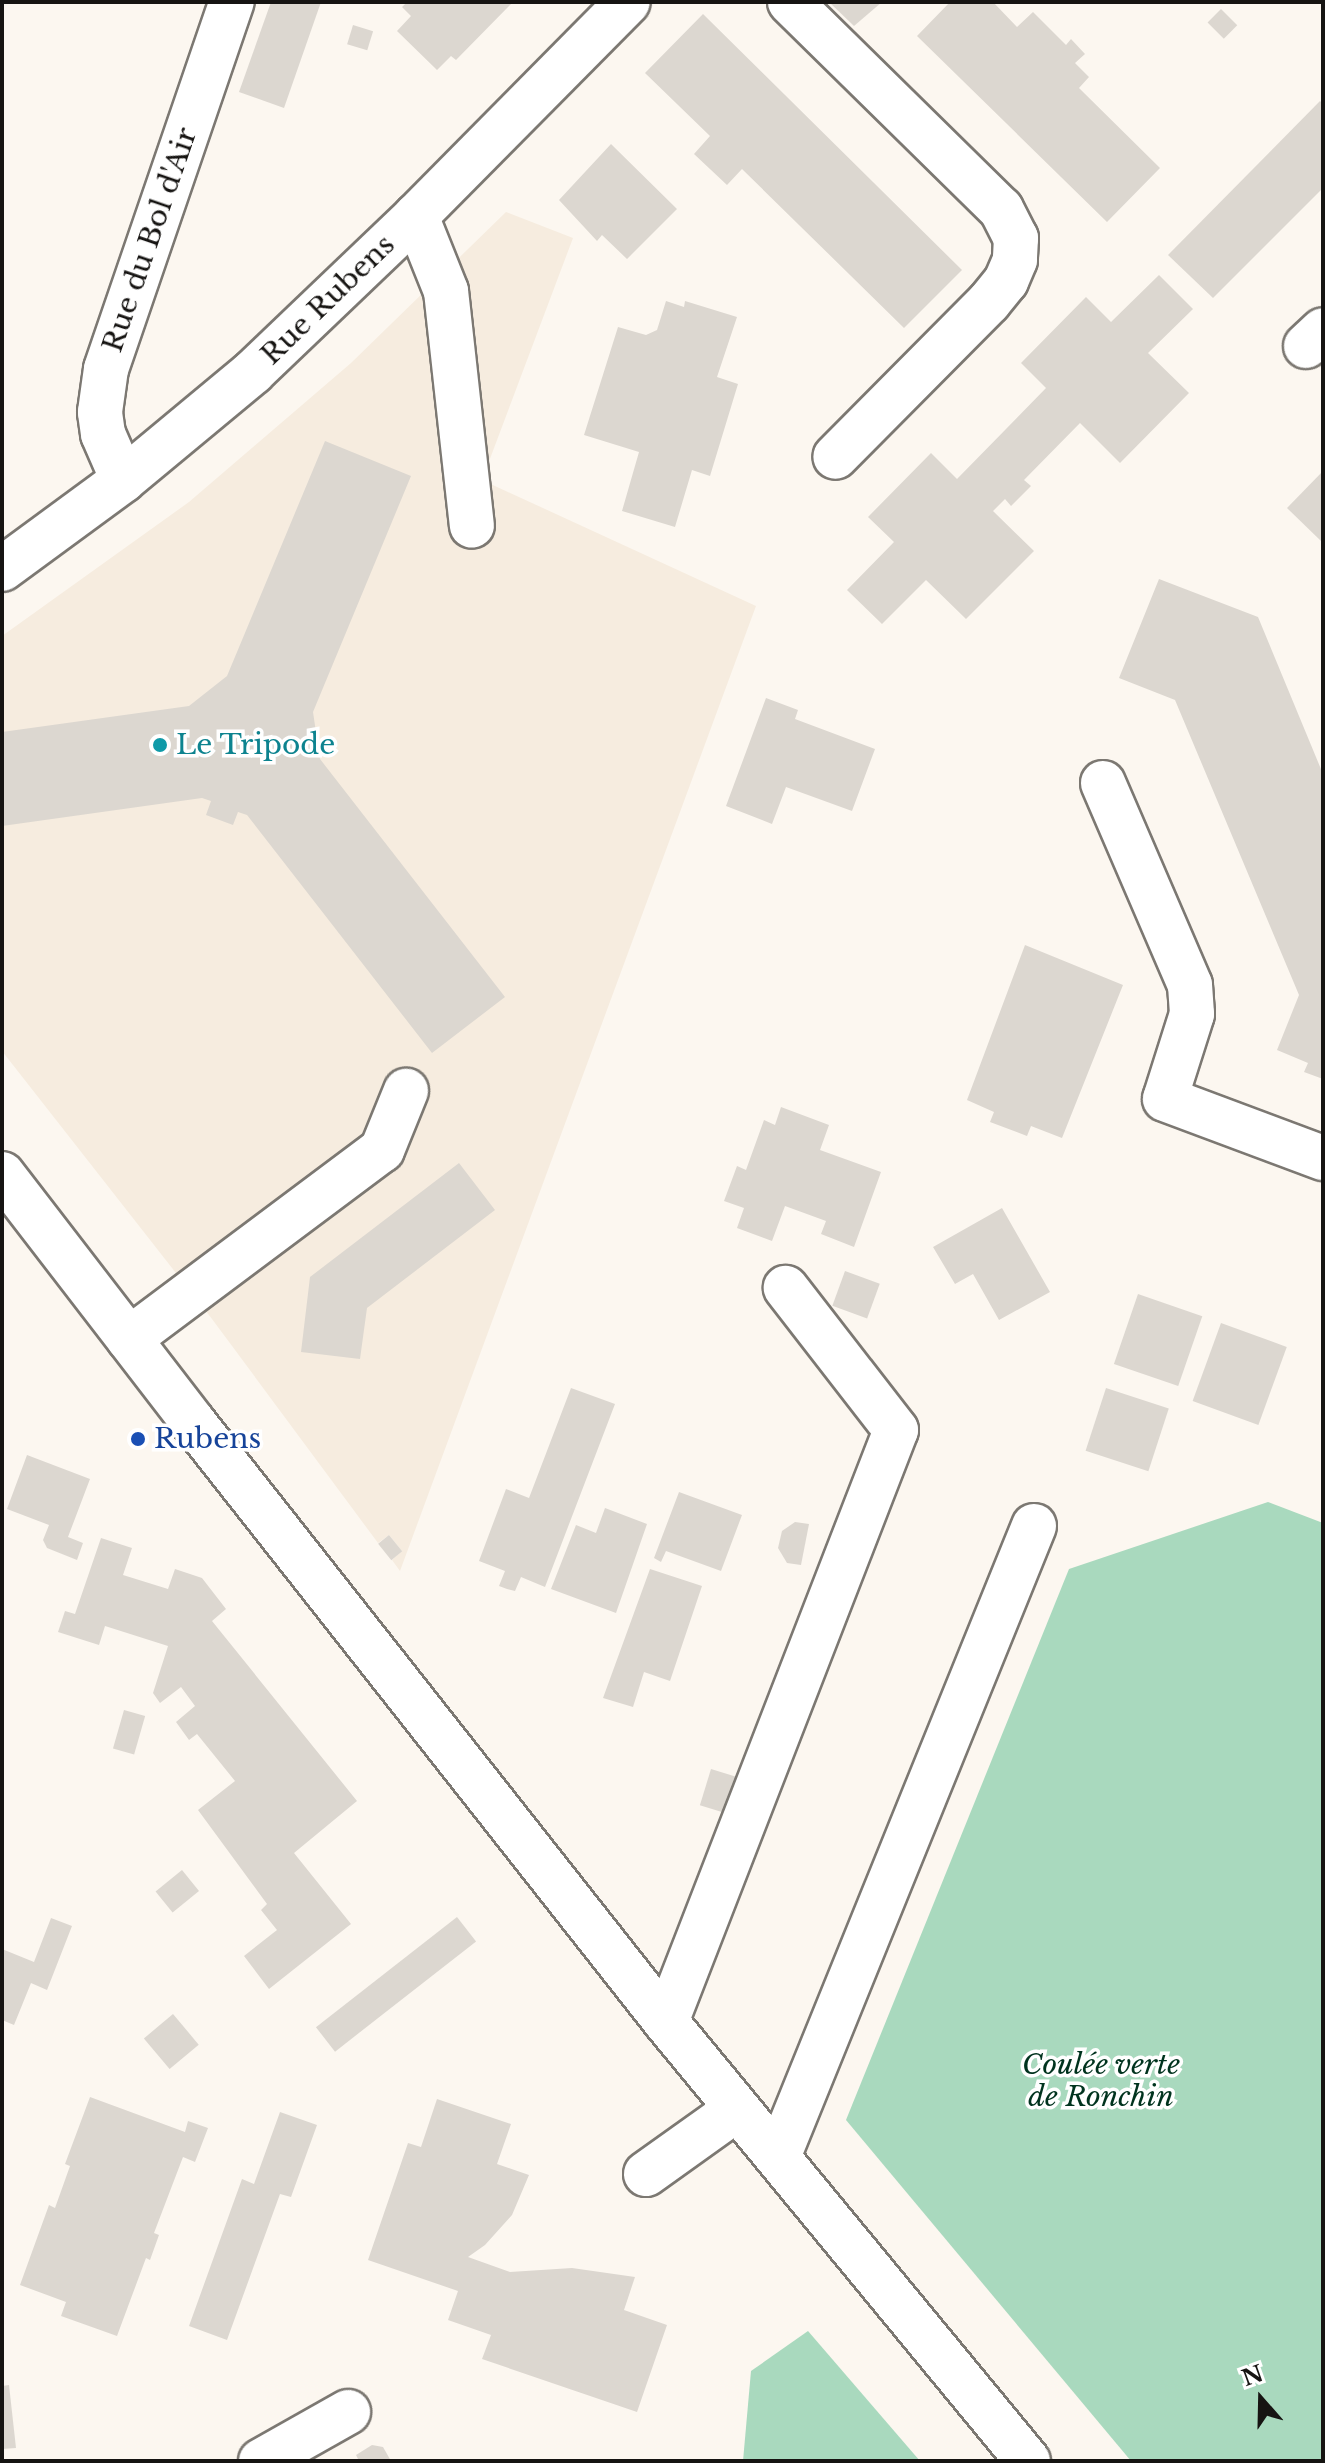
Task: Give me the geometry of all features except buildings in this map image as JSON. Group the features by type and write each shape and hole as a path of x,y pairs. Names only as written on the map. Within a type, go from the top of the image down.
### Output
{"street":[{"name":"Rue du Bol d'Air","path":"123,480 103,434 100,412 104,380 119,327 232,2"},
{"name":"Rue Rubens","path":"2,569 123,480 253,372 416,216 628,2"},
{"path":"790,2 1001,209 1016,238 1015,260 1006,281 989,302 835,457"},
{"path":"416,216 446,291 472,526"},
{"path":"1103,783 1190,985 1192,1014 1165,1099 1323,1158"},
{"path":"129,1339 382,1150 406,1091"},
{"path":"2,1174 666,2022 1028,2461"},
{"path":"666,2022 896,1430 786,1288"},
{"path":"778,2157 1034,1526"},
{"path":"646,2174 737,2109"},
{"path":"261,2461 348,2412"}],"shaded area":[{"path":"506,212 573,238 482,480 756,606 400,1571 392,1560 402,1551 389,1535 378,1543 212,1319 2,1051 2,636 189,502 351,363"}],"green space":[{"name":"Coulée verte de Ronchin","path":"1268,1502 1323,1523 1323,2461 1131,2461 846,2120 1069,1569"},
{"path":"808,2331 920,2461 743,2461 751,2371"}],"place":[{"name":"Le Tripode","path":"160,745"},
{"name":"Rubens","path":"138,1439"}]}
